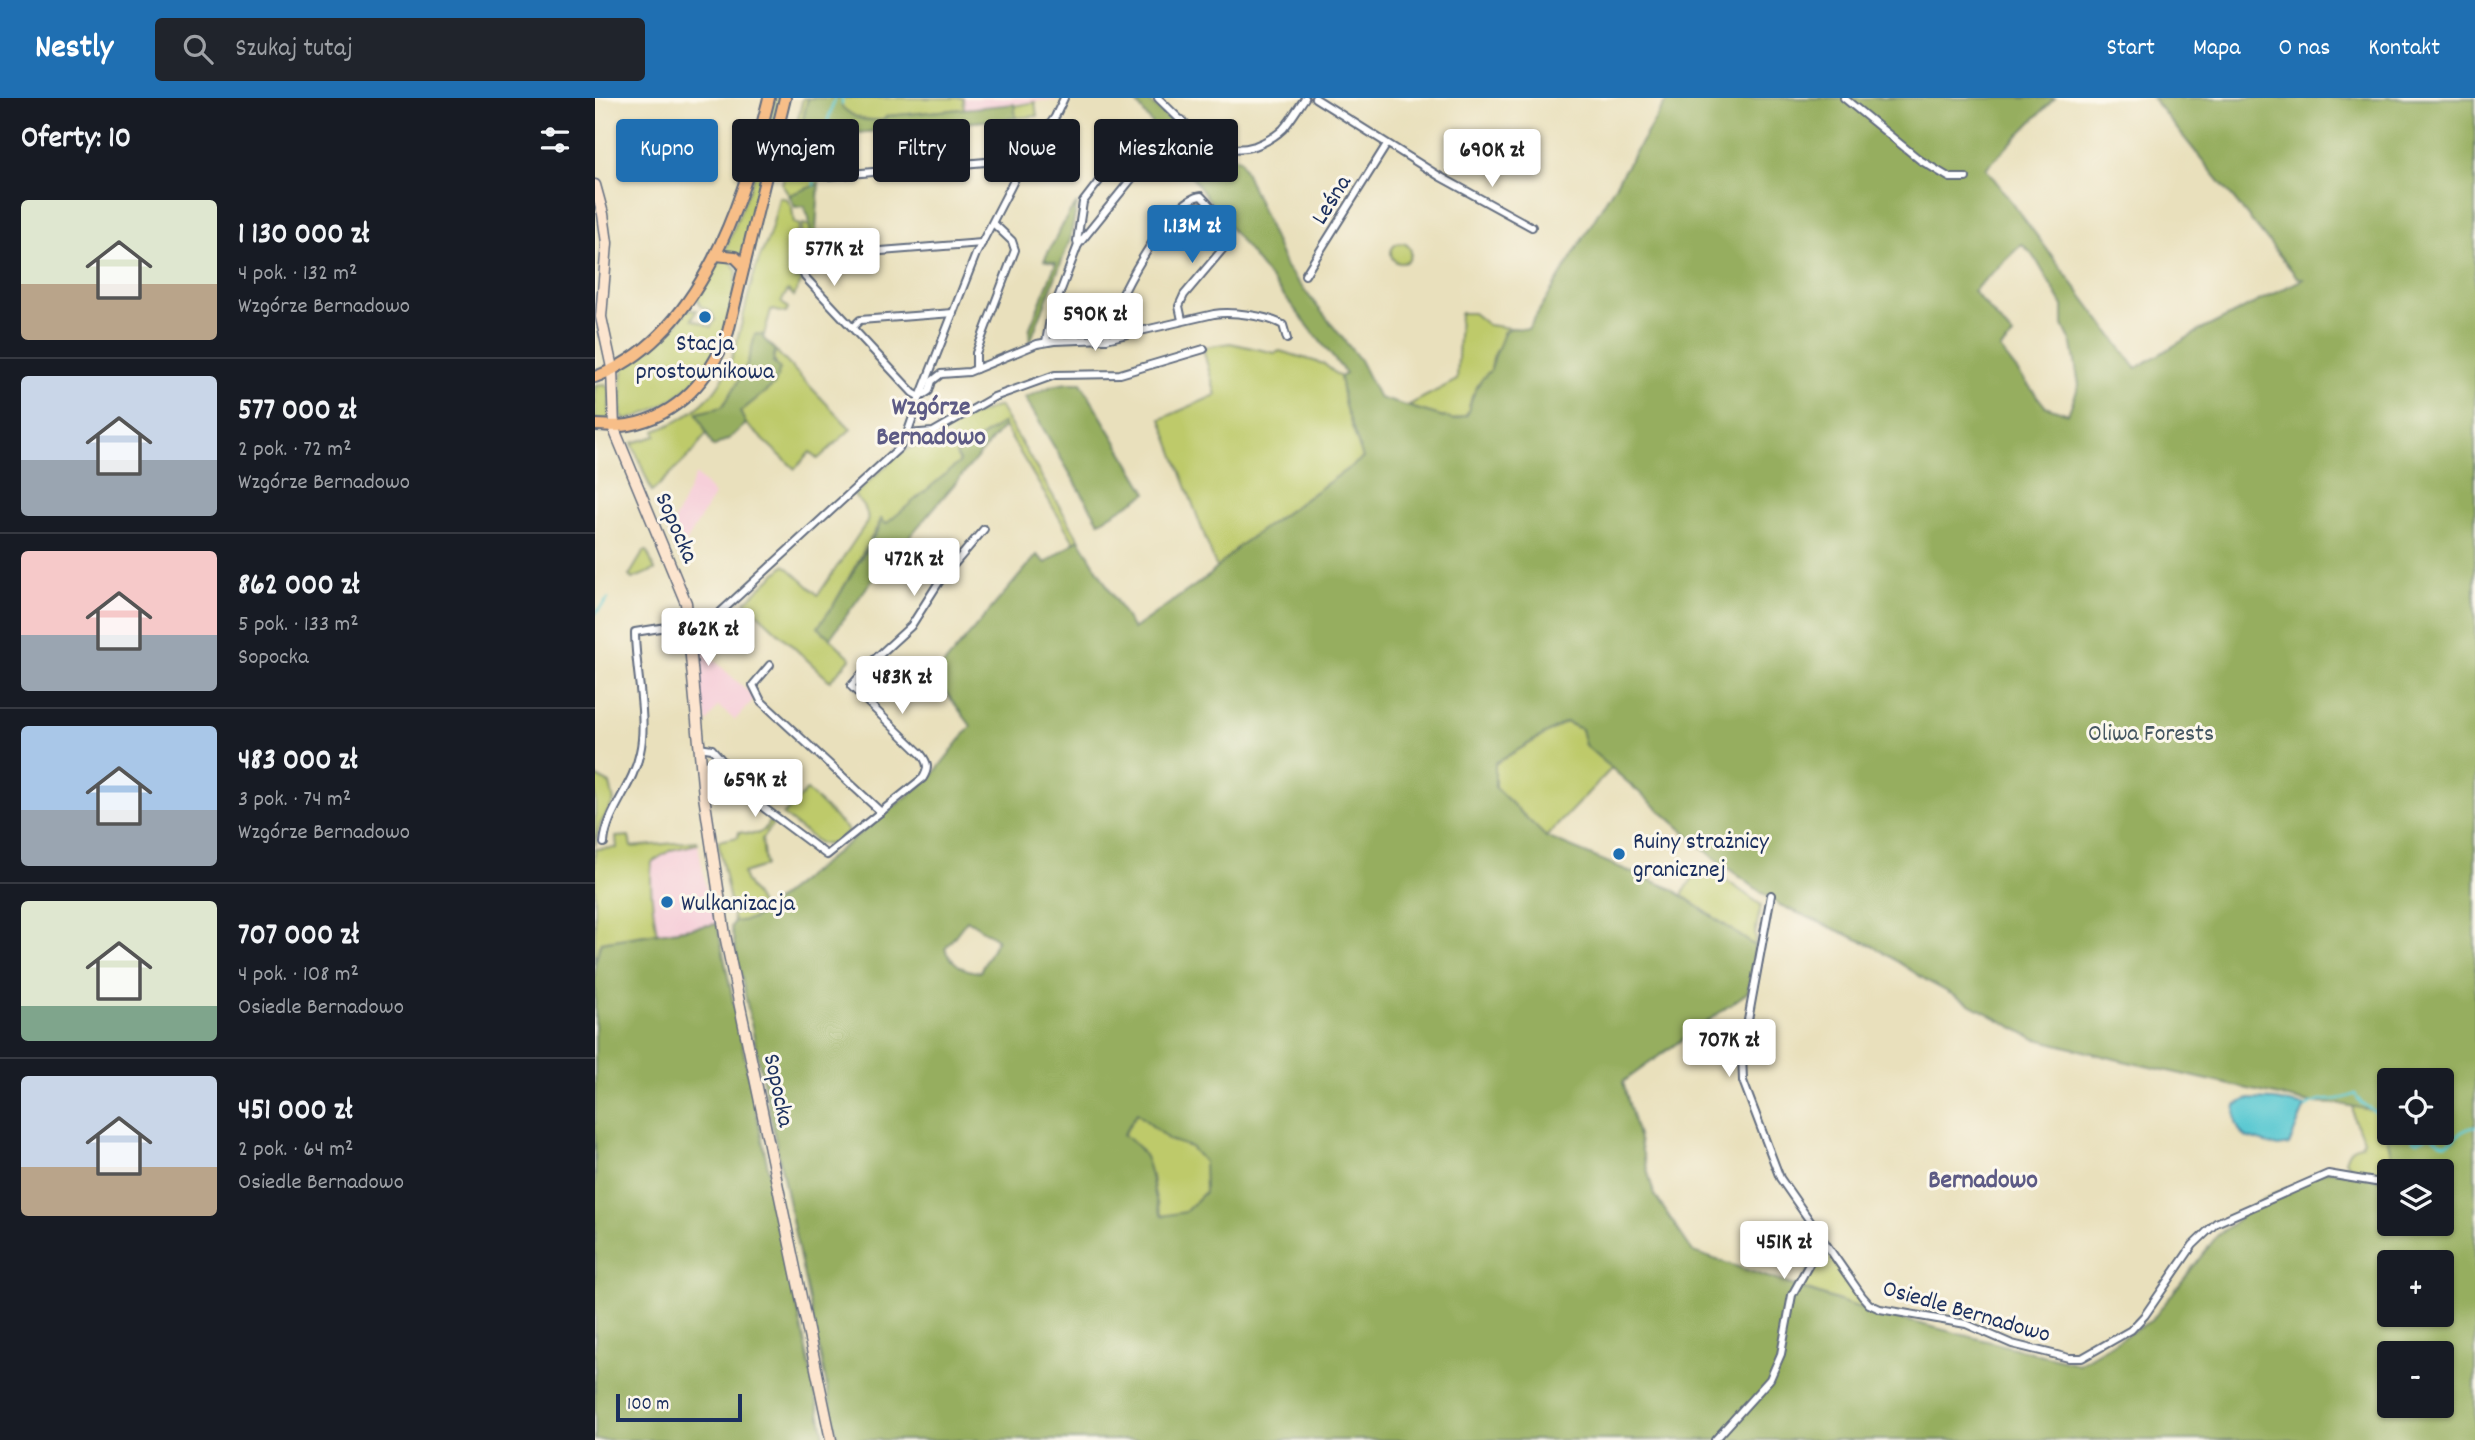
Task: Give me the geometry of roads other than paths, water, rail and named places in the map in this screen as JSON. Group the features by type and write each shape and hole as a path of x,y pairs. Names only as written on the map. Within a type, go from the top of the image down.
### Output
{"main road":[{"path":"598,376 647,345 676,317 702,281 716,255 754,155 769,98"},
{"path":"596,425 614,426 638,422 663,412 685,398 701,383 713,366 728,332 785,98"},
{"name":"Sopocka","path":"595,185 607,243 602,326 612,368 614,426 619,445 681,587 689,627 708,826 729,953 831,1440"},
{"path":"716,255 735,257 744,266"}],"street":[{"path":"1054,119 1064,98"},
{"path":"1158,98 1181,119"},
{"path":"1238,147 1250,147 1271,139 1280,132 1305,98"},
{"path":"1315,98 1387,144 1532,227"},
{"path":"1844,98 1920,160 1950,178 1966,178"},
{"name":"Leśna","path":"1305,275 1387,144"},
{"path":"859,173 984,162"},
{"path":"604,843 610,818 629,787 641,749 642,725 635,632 679,625 703,626 712,620 899,448 907,434 982,243 1014,182"},
{"path":"1078,245 1083,202 1098,182"},
{"path":"1046,342 1050,319 1078,245 1129,182"},
{"path":"1106,339 1107,329 1123,290 1143,256 1189,200 1201,196 1223,224 1228,238 1227,244 1181,301 1179,306 1182,320"},
{"path":"976,369 976,353 1015,250 1012,241 993,223"},
{"path":"921,397 913,393 805,277 802,270 804,257 982,243"},
{"path":"921,397 929,391 932,380 941,374 963,373 1046,342 1106,339 1227,312 1274,320 1283,325 1287,339"},
{"path":"853,327 860,320 953,313"},
{"path":"907,434 933,432 994,397 1055,375 1120,374 1204,349"},
{"path":"699,747 712,749 764,808 827,855 923,778 928,765 921,754 852,686 875,659 911,626 942,578 983,529"},
{"path":"769,665 753,685 761,701 880,812"},
{"name":"Osiedle Bernadowo","path":"1771,895 1742,1054 1743,1082 1780,1178 1869,1304 1880,1309 1966,1324 2012,1344 2077,1359 2131,1330 2145,1315 2193,1245 2216,1223 2328,1174 2377,1182"},
{"path":"1715,1440 1770,1379 1781,1354 1792,1295 1822,1241"}],"water":[{"path":"2247,1099 2275,1100 2305,1106 2289,1145 2278,1147 2242,1134 2236,1123 2236,1105"}],"waterway":[{"path":"814,185 816,158 835,98"},
{"path":"842,98 842,104"},
{"path":"595,614 608,599"},
{"path":"2306,1107 2355,1094 2361,1103 2377,1113"},
{"path":"2454,1138 2475,1127"}],"place":[{"name":"Stacja prostownikowa","path":"705,317"},
{"name":"Ruiny strażnicy granicznej","path":"1619,854"},
{"name":"Wulkanizacja","path":"667,902"}],"district":[{"name":"Wzgórze Bernadowo","path":"931,420"},
{"name":"Bernadowo","path":"1983,1178"}],"park label":[{"name":"Oliwa Forests","path":"2151,732"}]}
